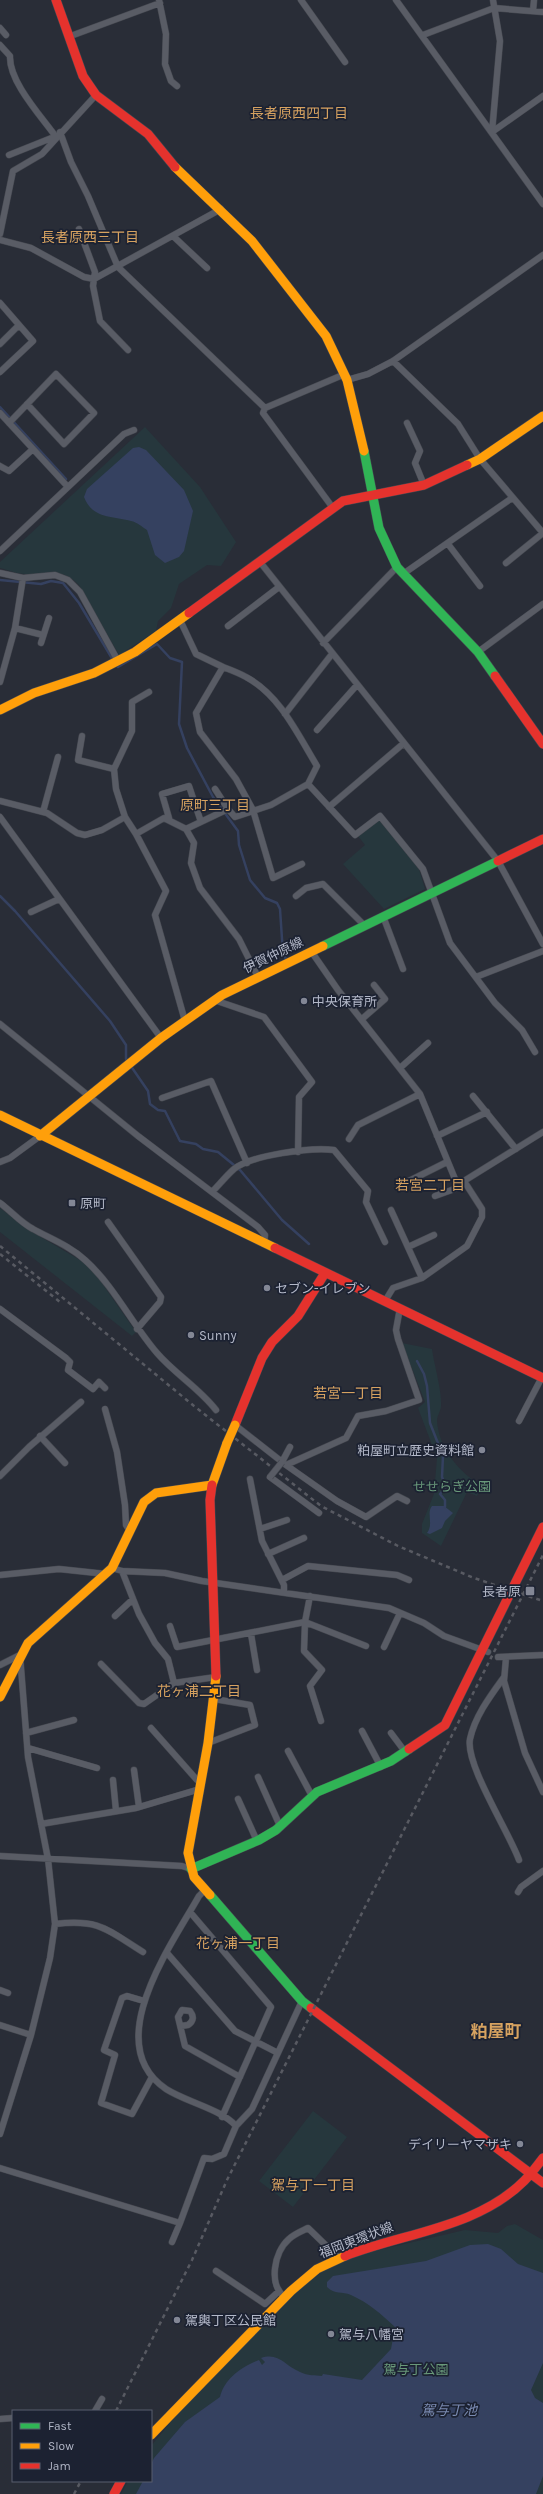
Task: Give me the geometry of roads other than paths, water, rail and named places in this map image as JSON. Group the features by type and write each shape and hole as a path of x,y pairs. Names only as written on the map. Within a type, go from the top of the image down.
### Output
{"street":[{"path":"56,0 83,76 96,95 148,134 178,172 221,209 252,241 326,336 346,377 374,495 379,528 386,546 400,570 478,652 540,734 543,744"},
{"path":"301,0 345,62"},
{"path":"396,0 424,35 543,204"},
{"path":"492,132 500,41 493,0"},
{"path":"533,11 534,0"},
{"path":"68,37 160,2 166,34 165,64 171,81 177,86"},
{"path":"424,35 494,8 543,12"},
{"path":"0,28 6,35"},
{"path":"0,45 10,56 10,63 16,80 58,134 88,196 118,267 264,408"},
{"path":"0,234 13,172 42,154 58,134 96,95"},
{"path":"492,132 543,96"},
{"path":"9,155 58,134"},
{"path":"0,240 31,248 84,277 94,279 221,209"},
{"path":"79,229 95,272 93,286 100,321 128,350"},
{"path":"173,236 207,268"},
{"path":"264,408 346,377 368,374 393,360 543,255"},
{"path":"0,303 33,341 0,372"},
{"path":"0,344 19,325"},
{"path":"393,360 458,424 480,459 543,533 506,563"},
{"path":"9,422 56,374 94,413 64,444 27,404"},
{"path":"264,408 263,413 333,508"},
{"path":"0,412 68,486"},
{"path":"0,710 34,693 94,673 118,661 180,620 333,508 353,498 424,485 480,459 543,416"},
{"path":"406,423 420,451 415,463 424,485"},
{"path":"0,551 124,434 134,430"},
{"path":"0,466 9,471 33,449"},
{"path":"323,643 400,570 448,544 512,498"},
{"path":"448,544 480,586"},
{"path":"260,562 498,861 543,944"},
{"path":"0,573 23,578 55,575 68,580 75,585 118,661"},
{"path":"0,682 15,628 23,578"},
{"path":"228,626 279,587"},
{"path":"478,652 543,604"},
{"path":"41,643 49,618"},
{"path":"180,620 196,654 246,676 268,693 285,714 317,766 308,784 271,805 235,817 228,810 215,789"},
{"path":"15,628 43,635"},
{"path":"285,714 332,654"},
{"path":"223,667 196,713 196,721 200,732 236,779 253,810 274,878 302,864"},
{"path":"316,730 357,685"},
{"path":"149,692 132,702 132,731 114,769 116,789 125,817 136,834 166,891 155,915 185,1021"},
{"path":"82,736 78,760 114,769"},
{"path":"329,806 404,743"},
{"path":"43,812 58,757"},
{"path":"308,784 356,835 380,816 423,868 430,892 450,943 495,1003 522,1030 535,1052"},
{"path":"169,818 162,794 189,786 201,822"},
{"path":"0,801 43,812 77,833 86,835 102,830 125,817"},
{"path":"186,829 228,810"},
{"path":"0,817 161,1038"},
{"path":"136,834 164,818 169,818 186,829 194,843 191,863 200,888 239,939 258,977"},
{"name":"伊賀仲原線","path":"40,1136 161,1038 214,1000 430,892 543,839"},
{"path":"296,896 306,888 323,884 364,925"},
{"path":"32,912 59,898"},
{"path":"383,916 403,969"},
{"path":"311,951 420,1094 454,1179 459,1182 464,1182"},
{"path":"476,977 543,951"},
{"path":"362,1019 385,999 374,985"},
{"path":"214,1000 264,1017 312,1082 298,1097 298,1152"},
{"path":"0,1024 88,1096 258,1227 264,1235 264,1244"},
{"path":"400,1068 428,1043"},
{"path":"162,1098 211,1081 247,1163"},
{"path":"349,1138 358,1125 420,1094"},
{"path":"474,1096 516,1149"},
{"path":"437,1136 487,1112"},
{"path":"0,1115 40,1136 542,1377 519,1421"},
{"path":"435,1196 460,1187 464,1182 543,1132"},
{"path":"0,1162 10,1158 40,1136"},
{"path":"212,1192 234,1169 247,1163 298,1152 334,1150 368,1191 366,1202 385,1242"},
{"path":"407,1182 447,1162"},
{"path":"385,1301 393,1288 422,1278 467,1246 482,1217 482,1209 464,1182"},
{"path":"0,1203 31,1228 64,1244 84,1259 102,1278 137,1329 180,1377 204,1395 216,1410"},
{"path":"391,1210 422,1278"},
{"path":"108,1222 161,1297 160,1302 137,1329"},
{"path":"408,1247 434,1235"},
{"path":"325,1273 298,1316 272,1342 262,1358 227,1443 212,1485 210,1500 214,1582 216,1677 208,1743 188,1853 191,1869 194,1877 302,2001 543,2183"},
{"path":"319,1513 270,1477 284,1463 346,1438 358,1416 386,1411 419,1400 396,1330 400,1308"},
{"path":"0,1309 66,1358 70,1362 68,1370 87,1385 93,1389 99,1382 105,1388"},
{"path":"0,1476 40,1436 81,1402"},
{"path":"105,1409 117,1452 125,1505 126,1525 130,1531"},
{"path":"235,1425 337,1501 366,1517 397,1496 407,1501"},
{"path":"40,1436 65,1463"},
{"path":"284,1463 290,1447"},
{"path":"250,1479 260,1529 268,1554 282,1580 284,1592"},
{"path":"0,1697 20,1655 28,1643 109,1571 130,1531 140,1507 156,1493 212,1485"},
{"path":"260,1529 287,1520"},
{"path":"0,1856 182,1866 191,1869 257,1841 280,1826 312,1796 329,1787 380,1767 406,1753 445,1725 486,1651 543,1526"},
{"path":"268,1554 304,1538"},
{"path":"282,1580 308,1566 397,1575 410,1580"},
{"path":"0,1575 60,1570 165,1572 214,1582 373,1604 424,1623 444,1636 486,1651"},
{"path":"122,1571 133,1599 155,1643 168,1659 174,1684"},
{"path":"310,1596 305,1622 304,1651 322,1670 310,1686 321,1721"},
{"path":"115,1616 133,1599"},
{"path":"384,1647 400,1613"},
{"path":"170,1626 177,1647 216,1641 305,1622 366,1646"},
{"path":"251,1634 257,1670"},
{"path":"0,1665 20,1655"},
{"path":"0,2134 30,2035 50,1958 55,1924 48,1859 26,1733 20,1655"},
{"path":"498,1657 543,1656"},
{"path":"506,1658 504,1677 525,1753 543,1792"},
{"path":"101,1664 139,1703 144,1704 174,1684 216,1677"},
{"path":"504,1677 476,1723 470,1740 478,1778 511,1839 519,1860"},
{"path":"208,1743 255,1725 250,1705 214,1699"},
{"path":"26,1733 74,1720"},
{"path":"151,1728 201,1785"},
{"path":"362,1731 380,1767"},
{"path":"392,1733 406,1753"},
{"path":"28,1748 96,1768"},
{"path":"288,1751 312,1796"},
{"path":"134,1770 139,1807"},
{"path":"258,1777 280,1826"},
{"path":"113,1780 116,1811"},
{"path":"41,1824 139,1807 201,1785"},
{"path":"238,1799 257,1841"},
{"path":"518,1892 521,1887 543,1871"},
{"path":"205,1890 190,1912 150,1982 144,2001 140,2029 140,2046 144,2063 152,2077 167,2090 222,2117 236,2126"},
{"path":"190,1912 271,2007 222,2117"},
{"path":"55,1924 76,1922 98,1924 143,1952"},
{"path":"167,1953 235,2031 278,2054"},
{"path":"0,1990 8,1992"},
{"path":"144,2001 127,1996 122,1998 104,2050 115,2055 101,2103 132,2114 152,2077"},
{"path":"172,2242 204,2158 212,2159 224,2154 236,2126 252,2109 302,2001"},
{"path":"0,2025 30,2035"},
{"path":"181,2026 181,2039 187,2049 240,2077"},
{"name":"福岡東環状線","path":"152,2434 281,2294 311,2273 340,2259 399,2237 471,2216 512,2193 533,2174 543,2158"},
{"path":"0,2168 180,2223"},
{"path":"216,2271 265,2304 281,2294 274,2282 276,2260 288,2239 308,2228 340,2259"},
{"path":"96,2410 102,2399"},
{"path":"0,2419 12,2418"},
{"path":"114,2494 120,2482"}],"water":[{"path":"139,447 146,450 184,490 193,511 184,551 179,557 165,563 155,555 147,530 137,523 98,513 92,509 84,497 87,489 133,448"},
{"path":"432,1506 444,1506 453,1513 445,1521 442,1528 430,1534 427,1533 430,1526 430,1509"},
{"name":"駕与丁池","path":"488,2244 501,2249 518,2264 543,2273 543,2363 531,2390 535,2398 543,2403 543,2476 536,2494 136,2494 142,2482 152,2482 152,2462 154,2458 185,2422 220,2397 225,2384 246,2366 259,2360 262,2365 265,2362 261,2358 273,2357 282,2360 295,2369 306,2374 322,2376 323,2374 362,2380 391,2349 395,2327 380,2313 364,2302 351,2295 336,2292 327,2287 327,2282 333,2276 426,2261 470,2245"}],"waterway":[{"path":"0,407 66,479"},
{"path":"0,580 41,584 51,581 63,583 79,603 113,660"},
{"path":"116,664 118,667 157,644 170,658 182,662 179,724 187,748 213,797 238,831 239,845 250,880 265,898 277,903 280,909 283,954 286,959"},
{"path":"0,896 15,911 110,1021 126,1045 126,1059 148,1091 150,1104 158,1110 165,1111 180,1141 196,1144 203,1149 218,1152 240,1170 282,1220 309,1244"},
{"path":"417,1361 424,1374 427,1386 430,1423 443,1456 442,1477 446,1487 440,1494 445,1500 445,1507"}],"railway":[{"path":"0,1246 194,1406 321,1506 398,1546 474,1578 543,1601"},
{"path":"0,1254 60,1302"},
{"path":"117,2410 192,2260 227,2180 543,1555"},
{"path":"74,2494 80,2482"}],"place":[{"name":"中央保育所","path":"304,1001"},
{"name":"原町","path":"72,1203"},
{"name":"セブン-イレブン","path":"267,1288"},
{"name":"Sunny","path":"191,1335"},
{"name":"粕屋町立歴史資料館","path":"482,1450"},
{"name":"長者原","path":"530,1591"},
{"name":"デイリーヤマザキ","path":"520,2144"},
{"name":"駕輿丁区公民館","path":"177,2320"},
{"name":"駕与八幡宮","path":"331,2334"}],"district":[{"name":"長者原西四丁目","path":"299,113"},
{"name":"長者原西三丁目","path":"90,237"},
{"name":"原町三丁目","path":"215,805"},
{"name":"若宮二丁目","path":"430,1185"},
{"name":"若宮一丁目","path":"348,1393"},
{"name":"花ヶ浦二丁目","path":"199,1691"},
{"name":"花ヶ浦一丁目","path":"238,1943"},
{"name":"粕屋町","path":"496,2031"},
{"name":"駕与丁一丁目","path":"313,2185"}],"park label":[{"name":"せせらぎ公園","path":"452,1486"},
{"name":"駕与丁公園","path":"416,2369"}]}
